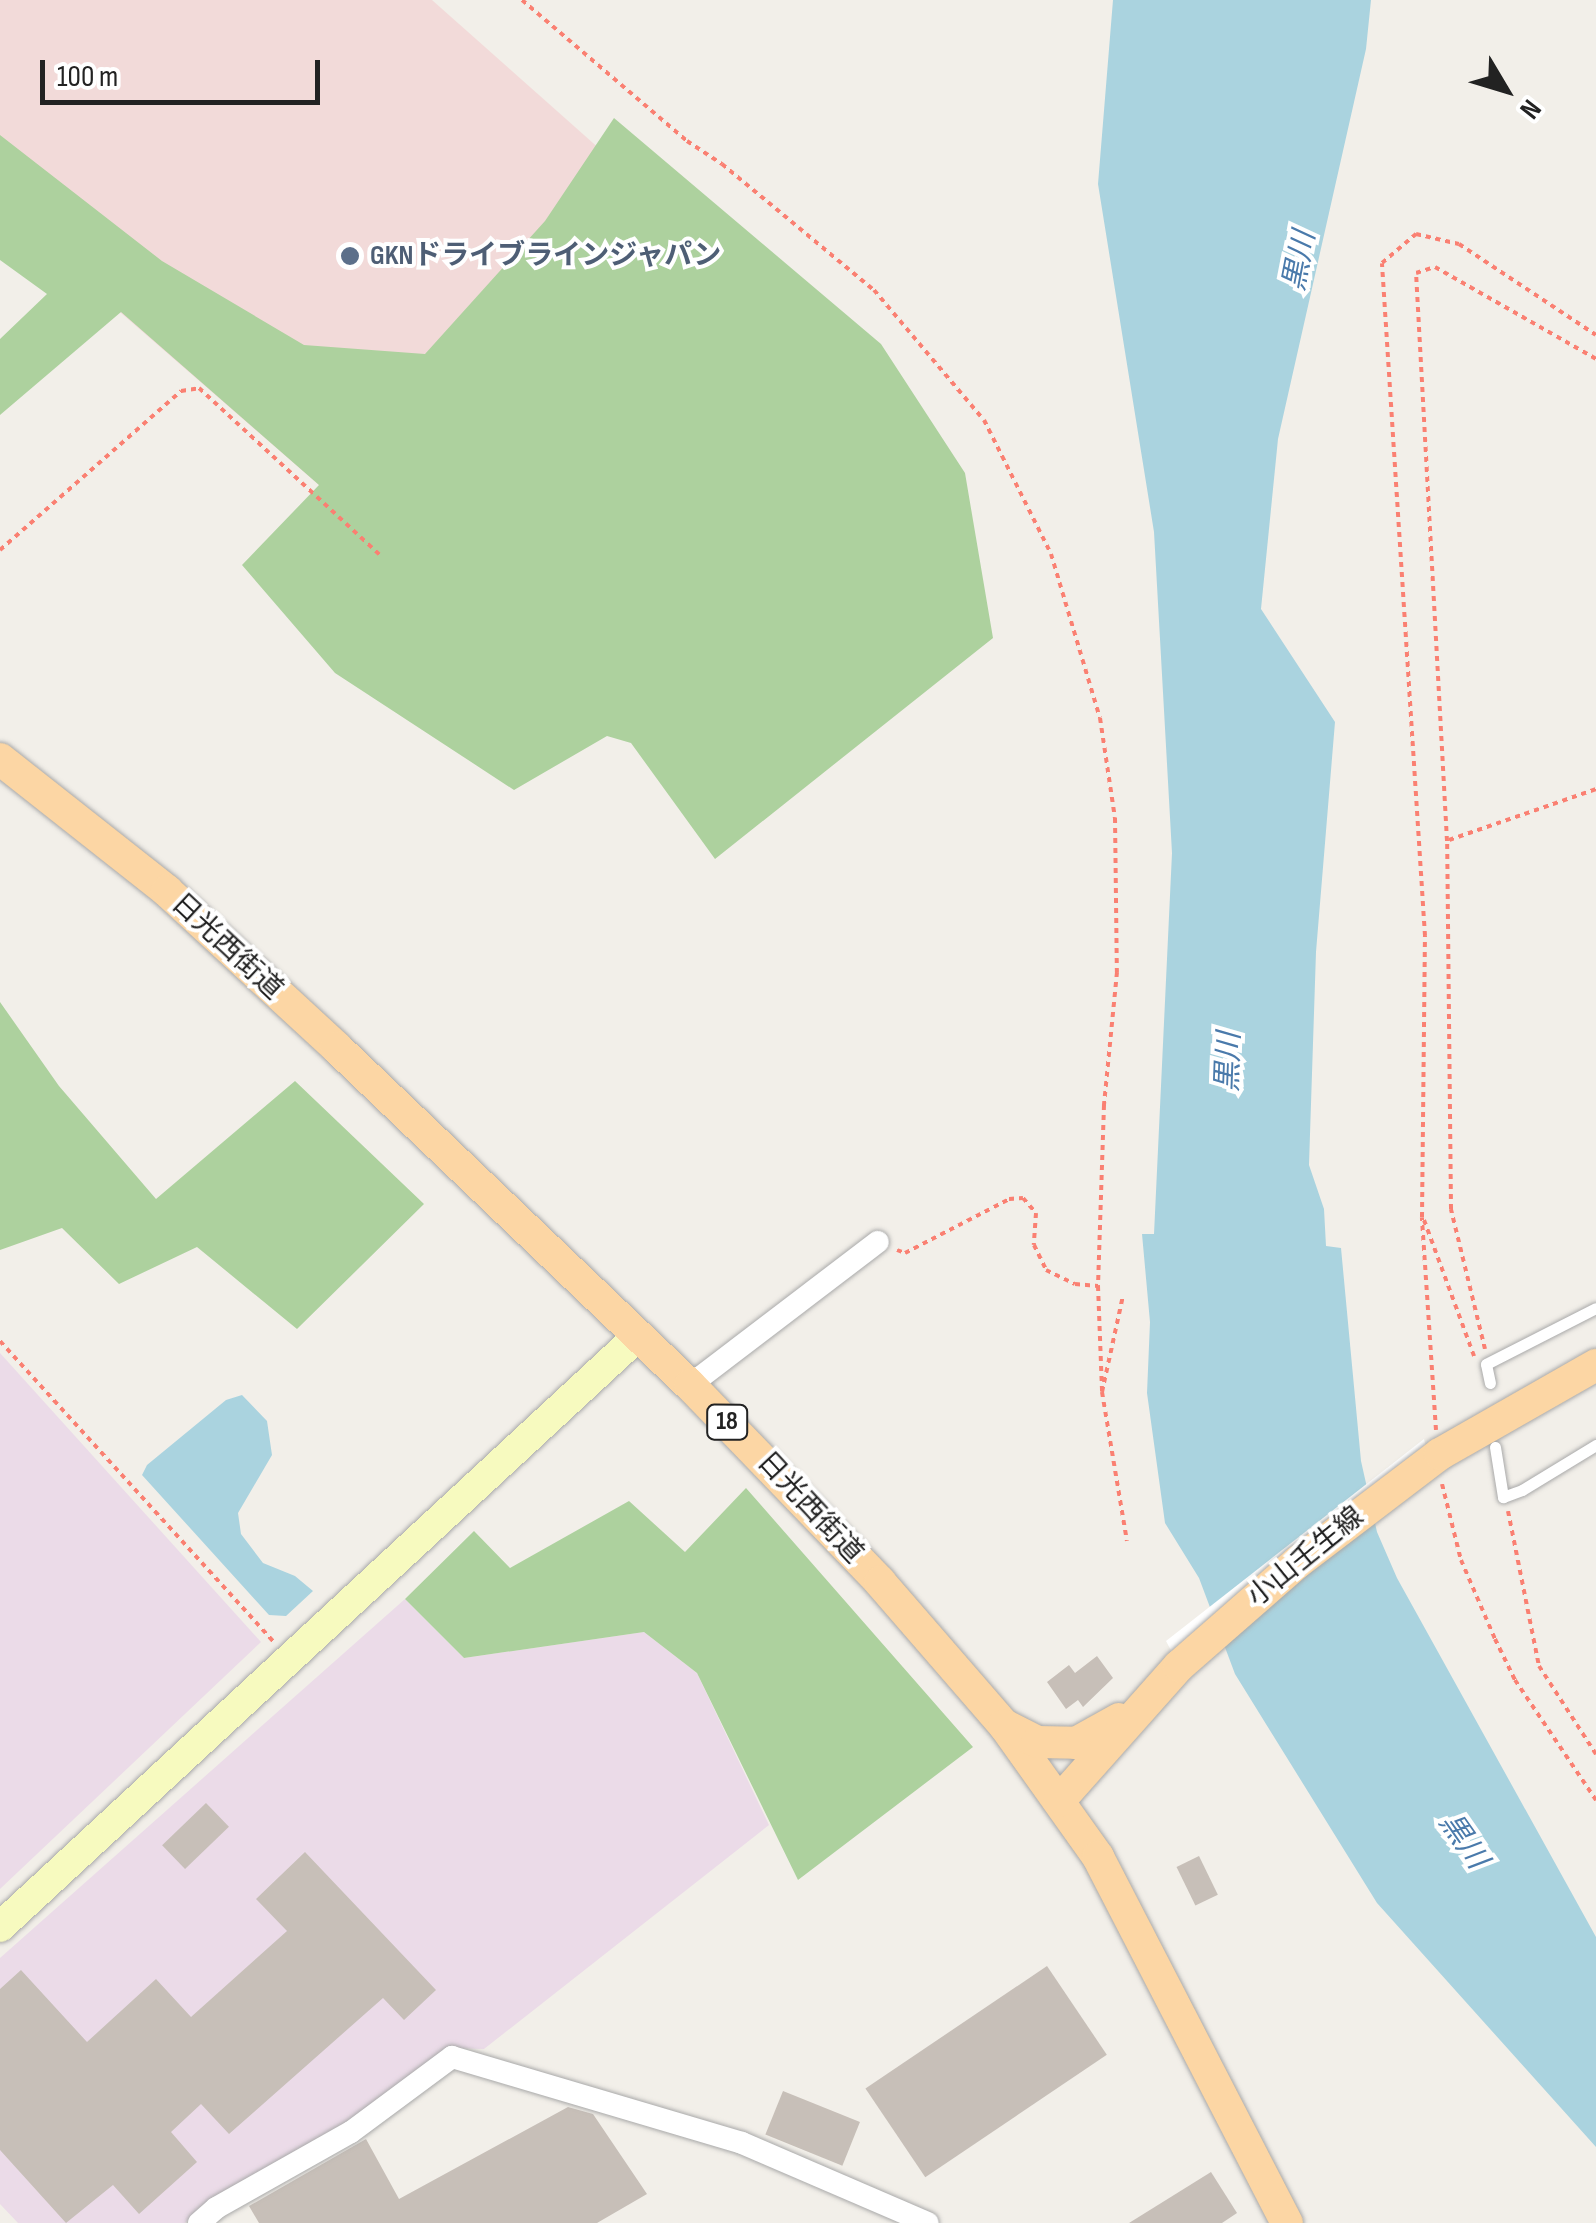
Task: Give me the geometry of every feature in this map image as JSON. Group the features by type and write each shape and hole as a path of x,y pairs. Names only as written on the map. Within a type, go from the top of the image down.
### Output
{"main road":[{"name":"日光西街道","path":"0,759 167,891 638,1336 840,1538 1004,1726 1124,1900 1287,2223"},
{"name":"小山壬生線","path":"1059,1801 1179,1666 1298,1562 1435,1457 1596,1365"},
{"path":"1004,1726 1036,1742 1076,1742 1139,1708"}],"street":[{"path":"690,1386 878,1242"},
{"path":"0,1928 638,1336"},
{"path":"198,2223 216,2208 351,2132 452,2057 742,2143 928,2223"}],"lane":[{"path":"1490,1383 1486,1364 1596,1308"},
{"path":"1495,1447 1503,1497 1522,1490 1596,1444"}],"path":[{"path":"522,0 686,140 722,164 874,290 984,420 1051,554 1100,718 1115,818 1118,954 1104,1105 1098,1286 1102,1392 1127,1542"},
{"path":"1596,335 1459,244 1416,234 1382,263 1425,936 1422,1217 1435,1457 1461,1560 1515,1680 1596,1800"},
{"path":"1486,1364 1451,1209 1448,841 1416,274 1435,267 1596,359"},
{"path":"0,550 181,391 198,388 382,557"},
{"path":"1448,841 1596,789"},
{"path":"878,1242 905,1253 1009,1199 1023,1198 1036,1212 1034,1245 1046,1270 1075,1284 1098,1286"},
{"path":"1422,1217 1474,1357 1486,1364"},
{"path":"1102,1392 1122,1296"},
{"path":"0,1341 290,1659"},
{"path":"1503,1497 1515,1528 1539,1666 1596,1754"}],"shaded area":[{"name":"GKNドライブラインジャパン","path":"0,0 432,0 682,222 334,498 0,208"},
{"path":"0,1353 261,1642 0,1889"},
{"path":"405,1599 464,1658 644,1632 697,1673 769,1825 484,2049 451,2048 348,2125 210,2200 185,2223 18,2223 0,2204 0,1958"}],"green space":[{"path":"614,118 881,344 965,473 993,638 715,859 631,743 607,736 514,790 335,673 242,565 319,485 121,312 0,415 0,339 47,294 0,260 0,135 162,261 304,345 425,354 545,221"},
{"path":"0,1002 59,1086 156,1199 295,1081 424,1204 297,1329 197,1247 119,1284 62,1228 0,1250"},
{"path":"746,1488 973,1747 798,1880 697,1673 644,1632 464,1658 405,1599 474,1531 510,1568 629,1501 685,1552"}],"water":[{"name":"黒川","path":"1113,0 1371,0 1366,49 1278,439 1261,609 1335,722 1316,952 1309,1165 1324,1209 1326,1246 1341,1248 1361,1461 1377,1532 1397,1578 1596,1937 1596,2147 1377,1903 1235,1674 1199,1578 1165,1523 1147,1393 1150,1322 1142,1234 1154,1234 1172,853 1154,532 1098,184"},
{"path":"242,1395 267,1421 272,1455 238,1513 241,1534 263,1563 295,1576 313,1591 286,1616 269,1615 142,1475 147,1465 226,1400"}],"pier":[{"path":"1424,1439 1430,1461 1187,1680 1166,1641"}],"building":[{"path":"1097,1656 1113,1678 1083,1707 1078,1700 1066,1709 1047,1682 1069,1665 1075,1673"},
{"path":"206,1803 229,1827 185,1869 162,1845"},
{"path":"305,1852 436,1990 404,2020 383,1998 229,2134 201,2104 171,2132 197,2162 139,2214 113,2185 66,2223 0,2150 0,1989 21,1970 87,2042 156,1979 191,2017 287,1931 256,1899"},
{"path":"1199,1856 1218,1895 1195,1906 1177,1867"},
{"path":"1047,1966 1107,2055 925,2177 865,2088"},
{"path":"783,2091 860,2122 842,2166 765,2135"},
{"path":"568,2107 593,2114 647,2194 597,2223 259,2223 249,2206 366,2139 399,2199"},
{"path":"1211,2172 1237,2213 1222,2223 1129,2223"}],"place":[{"name":"GKNドライブラインジャパン","path":"350,256"}]}
